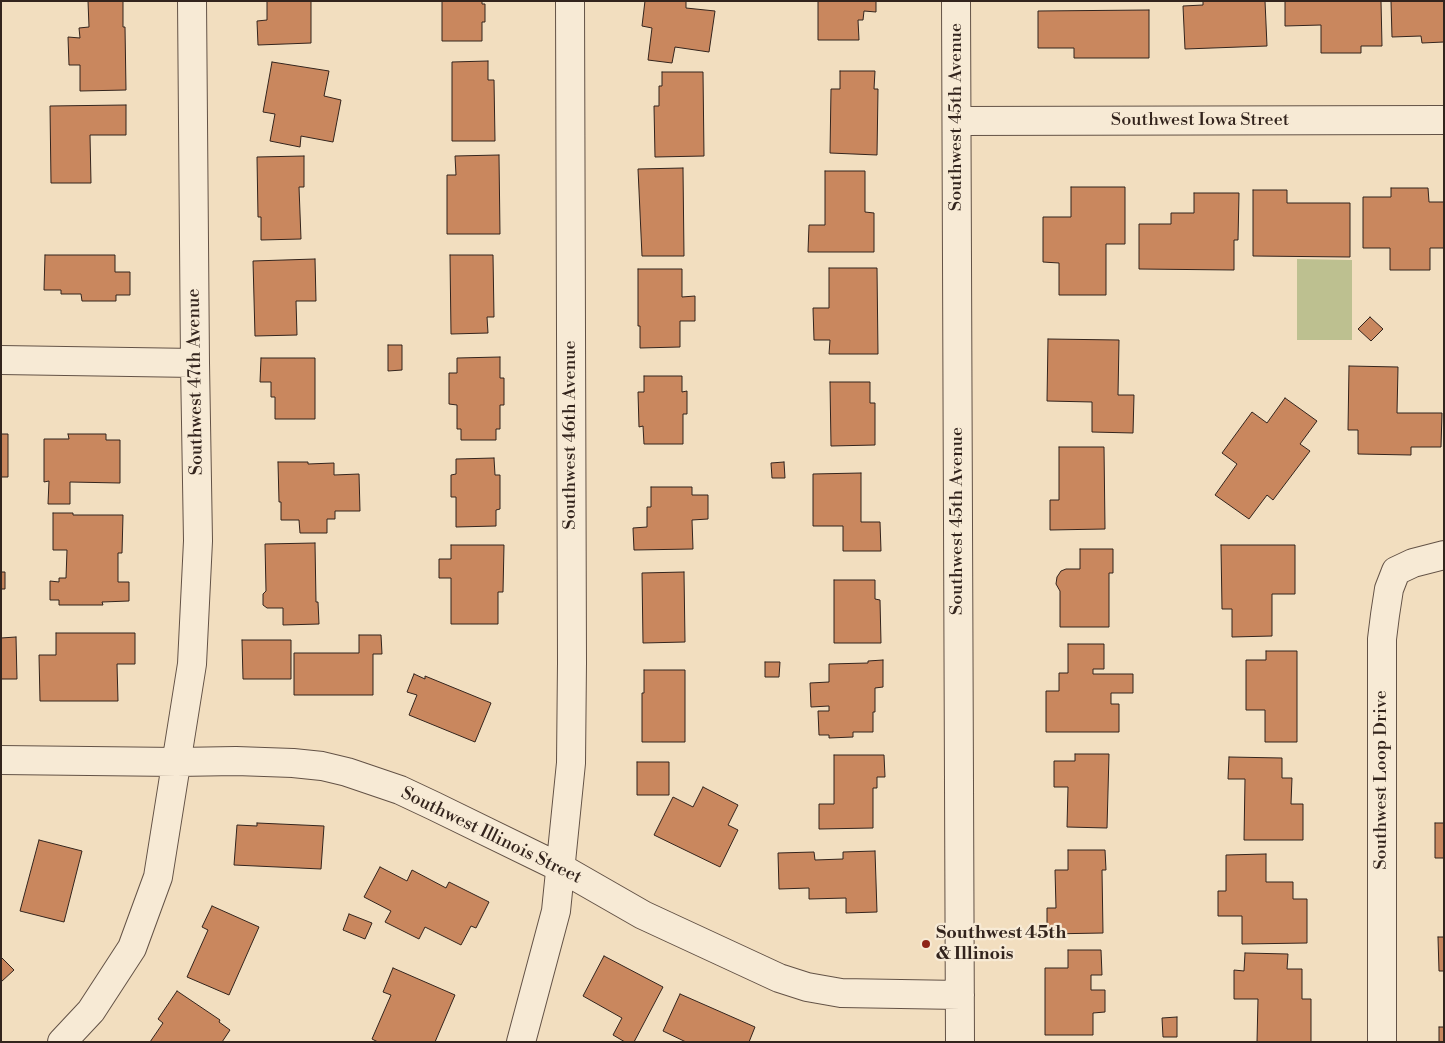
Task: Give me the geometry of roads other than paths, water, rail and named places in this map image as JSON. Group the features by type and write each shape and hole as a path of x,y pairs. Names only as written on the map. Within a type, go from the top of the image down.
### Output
{"street":[{"name":"Southwest 47th Avenue","path":"62,1042 91,1011 132,948 158,877 192,664 198,540 192,1"},
{"name":"Southwest 46th Avenue","path":"521,1042 554,918 561,868 571,763 570,1"},
{"name":"Southwest 45th Avenue","path":"956,1 960,1042"},
{"name":"Southwest Iowa Street","path":"957,121 1444,120"},
{"path":"1,360 195,363"},
{"name":"Southwest Loop Drive","path":"1382,1042 1382,639 1385,615 1389,589 1396,571 1444,555"},
{"name":"Southwest Illinois Street","path":"1,760 177,762 236,760 322,766 347,772 400,790 561,868 643,915 779,978 807,987 842,993 960,995"}],"place":[{"name":"Southwest 45th & Illinois","path":"926,944"}]}
